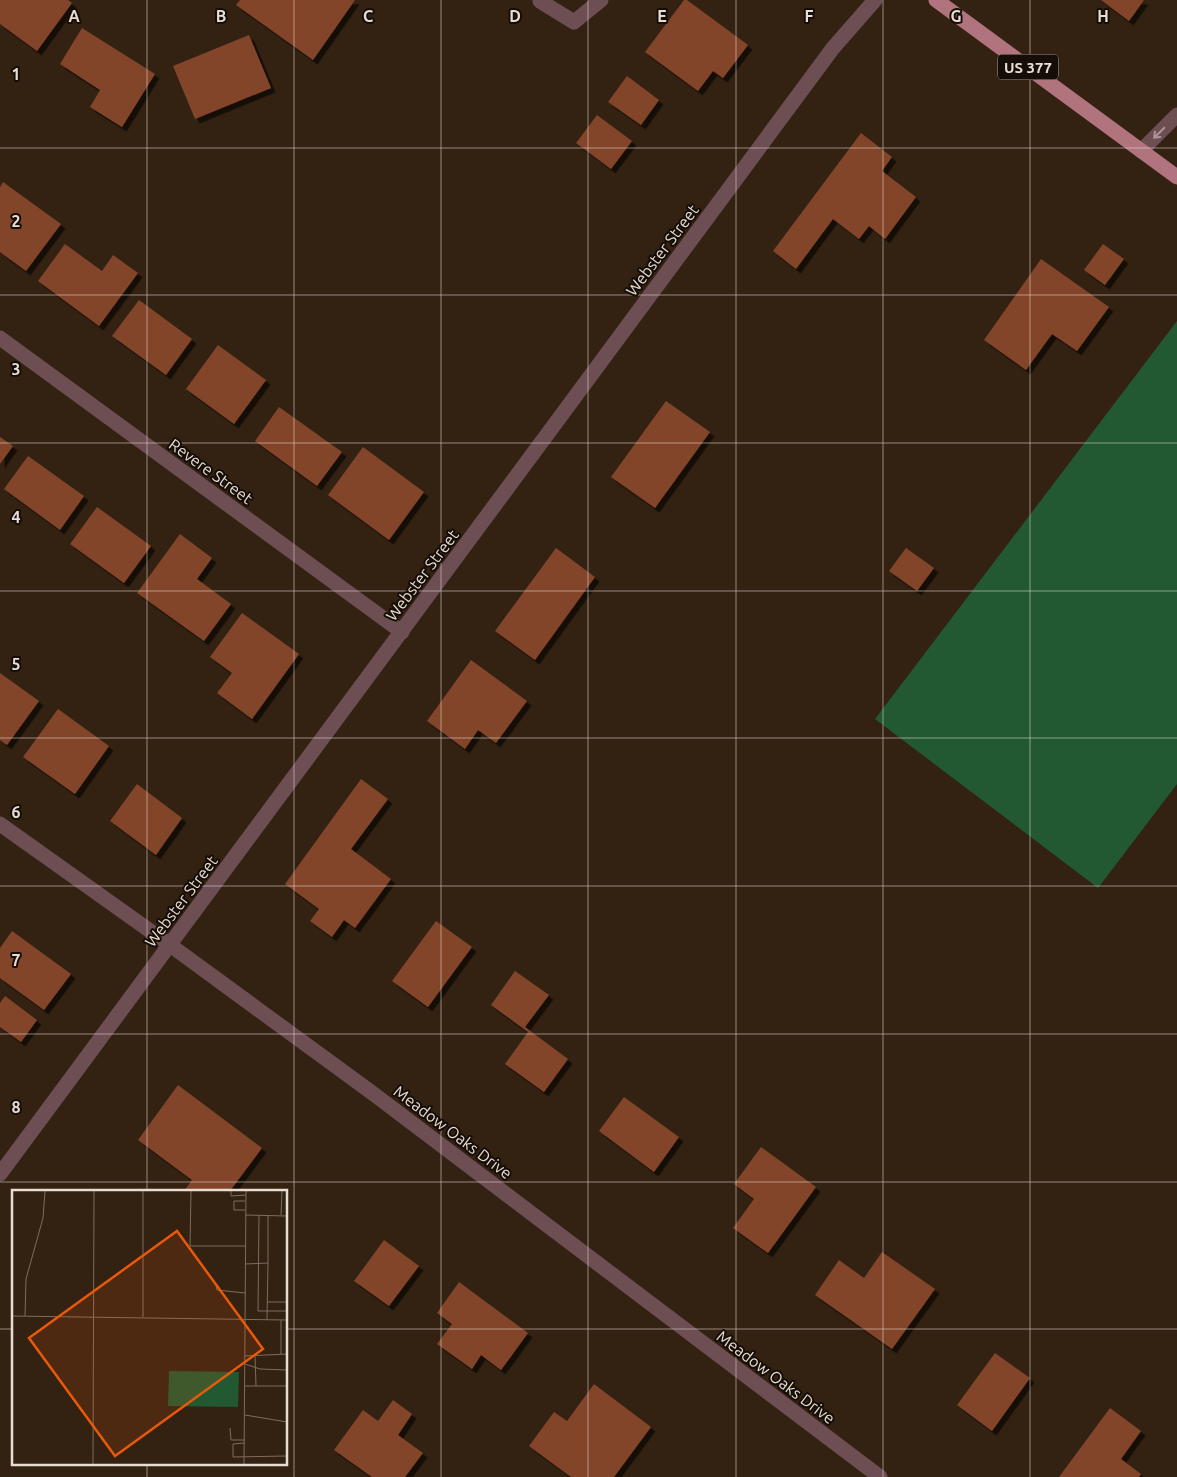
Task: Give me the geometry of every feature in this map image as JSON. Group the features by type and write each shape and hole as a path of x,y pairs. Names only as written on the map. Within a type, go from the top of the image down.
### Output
{"main road":[{"name":"US 377","path":"936,0 1177,177"}],"street":[{"path":"540,1 574,22 601,0"},
{"name":"Webster Street","path":"0,1174 833,48 875,0"},
{"path":"1141,151 1177,115"},
{"name":"Revere Street","path":"0,338 402,632"},
{"name":"Meadow Oaks Drive","path":"0,824 371,1092 880,1477"}],"green space":[{"path":"1177,321 1177,784 1098,888 875,719"}],"building":[{"path":"0,0 68,0 72,3 37,51 0,24"},
{"path":"240,0 355,0 313,60 236,5"},
{"path":"684,0 687,0 748,45 723,78 713,71 698,91 645,52"},
{"path":"1101,0 1144,0 1129,21"},
{"path":"82,28 155,74 122,127 90,107 100,90 60,64"},
{"path":"249,35 271,88 195,119 173,66"},
{"path":"627,76 659,100 641,125 608,102"},
{"path":"597,115 632,141 611,169 576,143"},
{"path":"861,133 892,157 882,171 916,197 885,239 869,226 859,239 833,219 796,269 773,251"},
{"path":"3,182 61,224 26,271 0,252 0,187"},
{"path":"65,244 102,271 113,255 138,273 99,326 38,281"},
{"path":"1103,244 1124,259 1105,285 1084,270"},
{"path":"1041,259 1109,307 1077,351 1052,334 1026,370 984,340"},
{"path":"139,300 192,339 166,375 112,336"},
{"path":"218,345 266,380 234,424 186,389"},
{"path":"666,401 710,432 655,508 611,477"},
{"path":"279,407 342,452 317,486 255,441"},
{"path":"0,437 13,446 0,464"},
{"path":"363,447 424,492 389,540 328,495"},
{"path":"28,456 84,496 60,530 4,489"},
{"path":"97,507 151,546 124,583 70,544"},
{"path":"180,534 212,558 197,579 231,604 204,641 137,593"},
{"path":"556,548 595,577 535,660 495,631"},
{"path":"906,548 934,568 917,591 889,571"},
{"path":"242,613 299,654 252,719 217,693 232,673 210,657"},
{"path":"471,660 527,701 496,743 478,730 465,749 427,721"},
{"path":"0,673 39,701 7,745 0,740"},
{"path":"58,709 109,746 75,794 23,757"},
{"path":"361,779 388,799 351,849 391,879 355,928 344,920 332,937 310,921 319,909 285,884"},
{"path":"137,784 182,818 156,855 110,821"},
{"path":"436,921 472,947 428,1007 392,981"},
{"path":"12,931 71,974 44,1010 0,978 0,948"},
{"path":"515,971 549,995 525,1027 568,1059 544,1092 505,1064 528,1032 491,1005"},
{"path":"5,996 37,1020 21,1042 0,1027 0,1003"},
{"path":"178,1085 262,1148 231,1190 185,1190 192,1180 138,1140"},
{"path":"624,1097 679,1137 654,1172 599,1131"},
{"path":"761,1147 816,1187 768,1253 733,1228 754,1199 734,1184"},
{"path":"384,1240 419,1266 389,1306 354,1281"},
{"path":"882,1252 935,1289 892,1349 815,1295 839,1260 864,1278"},
{"path":"459,1282 528,1333 501,1370 481,1355 472,1369 437,1344 452,1324 437,1313"},
{"path":"995,1353 1030,1378 992,1431 957,1405"},
{"path":"594,1384 651,1427 614,1477 571,1477 529,1446 554,1412 567,1421"},
{"path":"393,1400 412,1414 398,1435 423,1453 405,1477 372,1477 334,1450 363,1410 378,1421"},
{"path":"1110,1408 1141,1431 1121,1459 1141,1474 1139,1477 1059,1477"}]}
